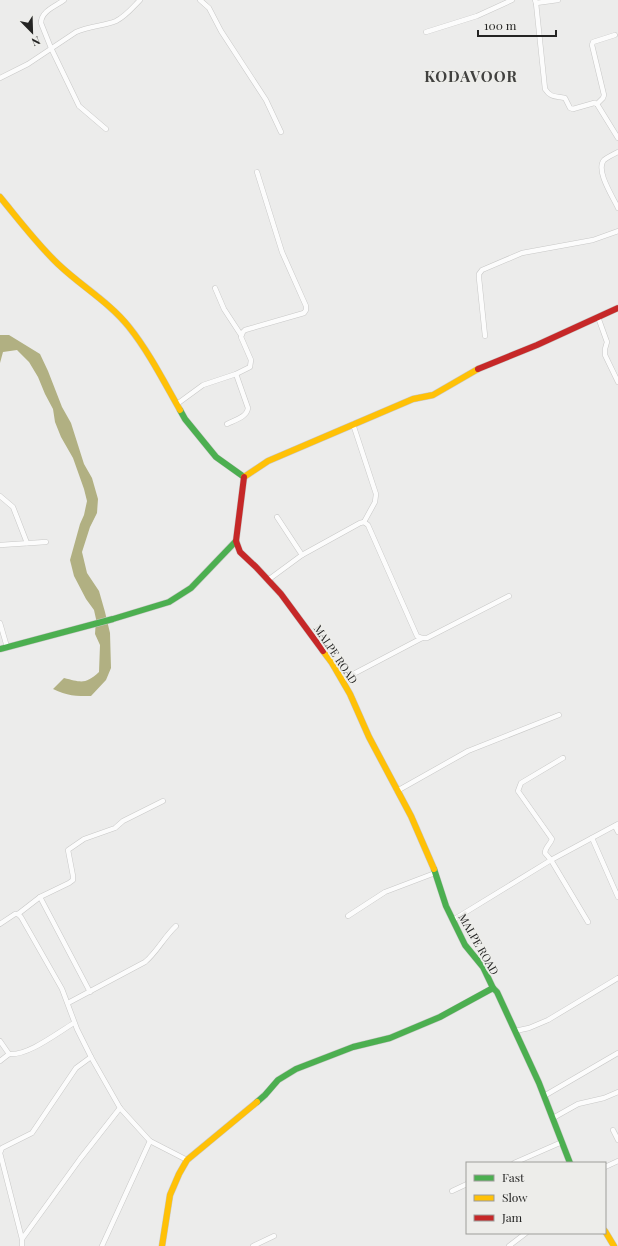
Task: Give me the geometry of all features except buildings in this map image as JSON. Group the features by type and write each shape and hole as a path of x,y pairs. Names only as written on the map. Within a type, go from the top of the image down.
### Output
{"street":[{"path":"64,0 44,14 41,19 41,23 51,48 79,106 106,129"},
{"path":"0,78 28,64 82,29 114,21 125,14 140,0"},
{"path":"200,0 209,8 221,31 266,100 281,132"},
{"path":"426,32 476,16 512,0"},
{"path":"558,0 536,2 545,89 550,96 565,98 570,108 573,109 594,103 597,104 604,95 592,45 593,42 615,35"},
{"path":"597,104 618,138"},
{"path":"618,152 604,161 601,168 602,175 618,208"},
{"path":"242,334 245,330 304,313 306,310 306,306 282,252 257,172"},
{"path":"0,197 39,244 58,264 113,310 129,327 153,362 185,419 216,457 244,477"},
{"path":"485,336 479,278 479,274 482,270 522,253 593,240 618,231"},
{"path":"177,404 203,385 246,370 252,363 241,337 242,334 224,308 215,288"},
{"path":"0,623 3,648 113,619 169,602 191,588 236,541 244,477 268,461 413,399 433,395 478,369 536,346 618,308"},
{"path":"598,317 607,342 605,354 618,382"},
{"path":"228,424 248,412 248,408 236,374"},
{"path":"268,580 302,555 364,522 375,502 376,494 353,424"},
{"path":"0,496 13,506 27,543"},
{"path":"277,517 302,555"},
{"path":"364,522 368,525 417,636 422,638"},
{"name":"MALPE ROAD","path":"162,1246 170,1195 187,1160 265,1095 278,1080 296,1069 353,1047 390,1038 440,1017 493,988 483,967 465,944 446,906 435,873 411,816 369,737 350,694 342,680 332,663 280,594 256,567 240,552 236,541"},
{"path":"0,545 46,542"},
{"path":"342,680 422,638 427,638 509,596"},
{"path":"397,791 468,751 559,715"},
{"path":"563,758 521,783 518,791 552,840 545,851 545,854 551,860 588,922"},
{"path":"0,924 15,914 18,914 40,897 73,880 74,876 68,850 70,847 84,839 115,828 123,821 164,802"},
{"path":"453,920 551,860 616,825 618,832"},
{"path":"592,838 618,897"},
{"path":"348,916 385,892 435,873"},
{"path":"40,897 90,992"},
{"path":"18,914 62,989 74,1023 91,1057 120,1108 150,1141 187,1160"},
{"path":"68,1003 149,958 168,933 176,926"},
{"path":"515,1032 548,1020 618,978"},
{"path":"493,988 497,992 544,1096 570,1162"},
{"path":"0,1061 9,1054 16,1054 30,1049 74,1023"},
{"path":"0,1041 9,1054"},
{"path":"544,1096 618,1053"},
{"path":"22,1246 22,1239 0,1153 1,1150 2,1148 32,1133 76,1068 91,1057"},
{"path":"553,1118 578,1104 604,1098 618,1092"},
{"path":"22,1239 80,1159 120,1108"},
{"path":"613,1130 618,1140"},
{"path":"102,1246 150,1141"},
{"path":"516,1162 562,1142"},
{"path":"606,1167 618,1161"},
{"path":"452,1191 466,1184"},
{"path":"606,1232 614,1246"},
{"path":"509,1246 525,1234"},
{"path":"253,1246 274,1236"}],"shaded area":[{"path":"0,335 9,335 40,354 62,407 71,423 84,464 92,478 98,499 97,513 90,527 82,552 87,573 99,591 105,612 110,633 111,668 106,680 91,696 72,695 53,689 64,678 75,681 86,681 99,672 100,645 95,634 96,619 94,610 86,599 74,576 70,560 87,501 84,489 73,458 61,437 55,422 53,409 29,362 17,350 3,352 0,363"}],"traffic: fast":[{"path":"180,410 185,419 216,457 244,477"},
{"path":"0,649 113,619 169,602 191,588 236,541"},
{"path":"257,1102 278,1080 296,1069 353,1047 390,1038 440,1017 493,988 483,967 465,945 446,906 434,869"},
{"path":"493,988 497,992 539,1083 570,1162"}],"traffic: slow":[{"path":"0,197 28,232 50,256 113,310 129,327 150,357 180,410"},
{"path":"244,477 268,461 413,399 433,395 478,369"},
{"path":"323,651 332,663 350,694 369,737 411,816 434,869"},
{"path":"162,1246 170,1195 187,1160 257,1102"},
{"path":"606,1233 614,1246"}],"traffic: jam":[{"path":"478,369 537,345 618,308"},
{"path":"244,477 236,541 240,552 281,594 323,651"}],"district":[{"name":"KODAVOOR","path":"471,76"}]}
